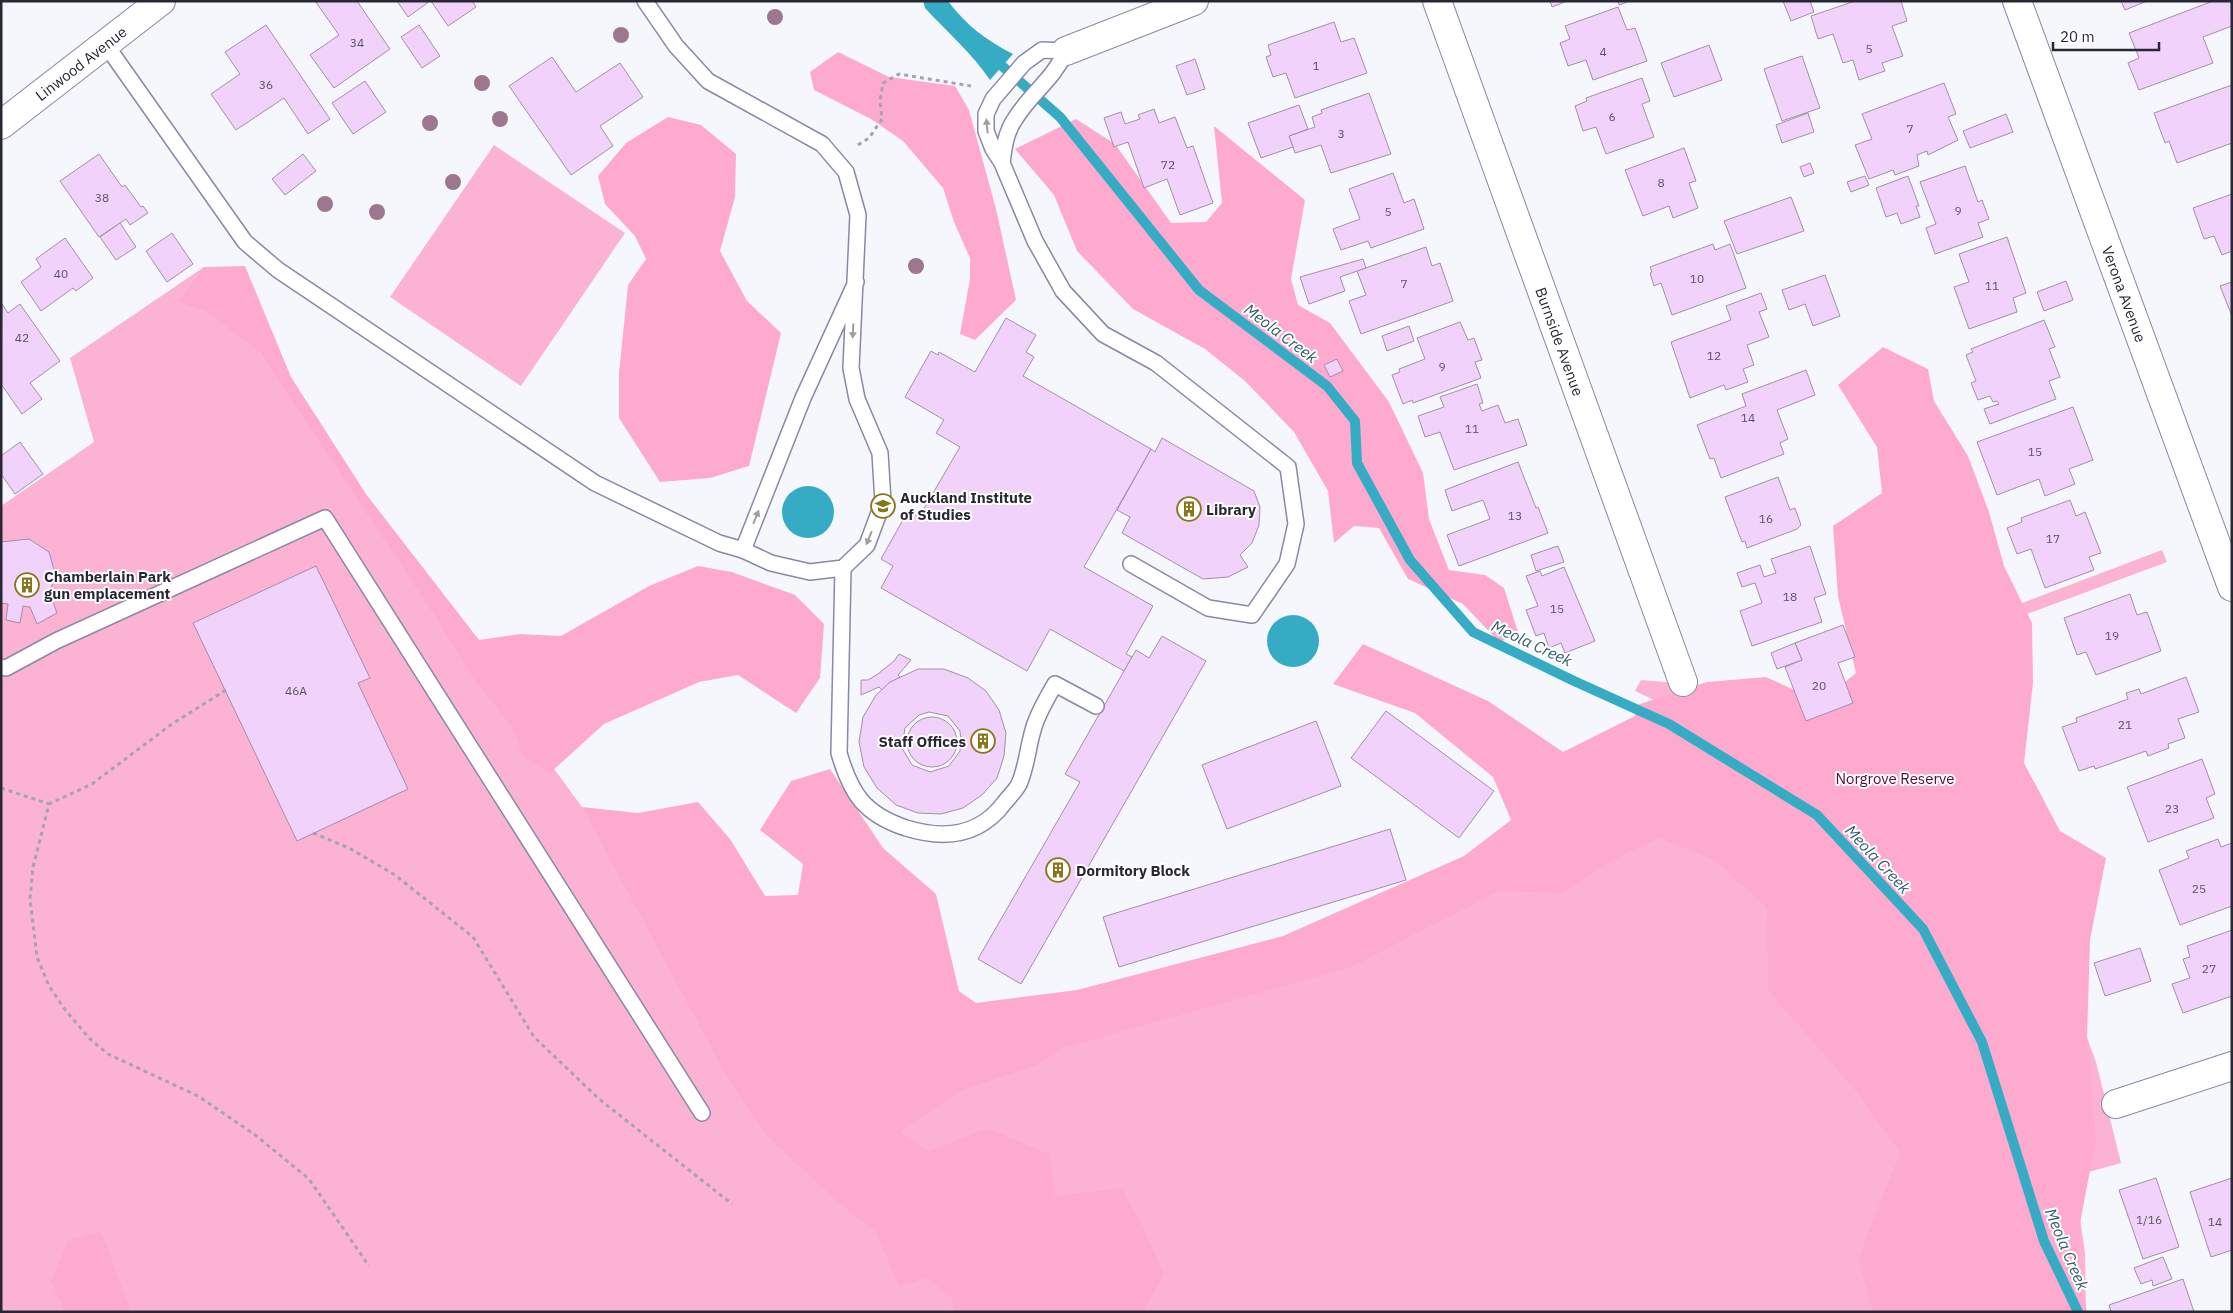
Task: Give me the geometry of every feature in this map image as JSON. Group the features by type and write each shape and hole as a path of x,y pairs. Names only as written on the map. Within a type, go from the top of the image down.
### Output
{"street":[{"name":"Linwood Avenue","path":"1,125 161,1"},
{"path":"1066,51 1194,1"},
{"name":"Burnside Avenue","path":"1437,1 1683,682"},
{"name":"Verona Avenue","path":"2017,1 2232,587"},
{"path":"2116,1104 2232,1066"}],"lane":[{"path":"106,45 245,242 278,270 595,483 719,543 743,550 771,563 810,572 843,568 867,545 883,502 880,453 857,399 851,368 858,215 846,172 822,144 708,81 676,46 645,1"},
{"path":"1002,163 1009,130 1023,109 1058,69 1066,51 1042,50 1024,63 993,99 986,114 986,131 993,150 1002,163 1034,241 1063,291 1103,334 1156,363 1288,467 1296,524 1287,564 1252,615 1208,608 1131,564"},
{"path":"743,550 803,398 856,282"},
{"path":"1,667 6,668 56,641 325,518 702,1113"},
{"path":"843,568 839,753 848,782 864,803 885,821 911,829 939,834 960,834 983,825 1000,809 1018,785 1035,723 1054,684 1096,706"}],"path":[{"path":"858,146 870,138 882,119 880,101 883,83 899,74 973,87"},
{"path":"1,788 49,804 92,784 172,724 226,690"},
{"path":"49,804 33,867 30,899 37,957 49,986 90,1039 108,1054 198,1096 254,1134 309,1179 369,1266"},
{"path":"313,833 349,848 395,876 473,937 534,1037 598,1099 732,1204"}],"green space":[{"path":"838,52 889,77 955,86 969,110 996,209 1016,300 975,340 960,334 970,279 970,258 954,222 943,188 903,141 871,119 814,90 810,72"},
{"path":"668,117 701,125 736,154 735,197 720,251 747,301 781,333 749,466 710,478 660,482 619,418 619,373 628,285 646,259 635,236 605,204 598,176 626,143"},
{"path":"1076,119 1115,144 1171,223 1206,222 1222,203 1214,126 1305,200 1291,279 1298,305 1330,323 1389,402 1423,473 1429,519 1449,570 1485,575 1504,588 1519,635 1499,642 1463,604 1408,579 1379,528 1354,526 1334,543 1328,491 1294,432 1245,381 1205,349 1133,309 1077,251 1054,195 1015,149"},
{"path":"494,145 625,233 521,386 390,297"},
{"path":"245,266 291,377 366,494 479,640 520,634 561,636 649,586 698,566 732,572 795,595 824,624 820,678 796,713 738,675 699,682 604,724 550,773 523,757 512,727 474,679 433,613 260,353 206,311 178,302 204,267"},
{"name":"Norgrove Reserve","path":"204,267 260,353 414,578 582,807 756,1071 1337,947 1684,714 1635,691 1641,680 1750,689 1767,755 1943,633 2162,550 2167,562 1944,645 2096,1062 2121,1163 2074,1176 2085,1253 2086,1312 1,1312 1,506 94,442 70,358"},
{"name":"Norgrove Reserve","path":"1883,347 1928,369 1934,401 1968,456 1989,512 2004,566 2032,623 2033,683 2024,763 2060,831 2106,858 2090,940 2087,1039 2096,1139 2080,1223 2079,1280 2087,1312 1873,1312 1858,1259 1900,1153 1857,1092 1768,990 1767,908 1715,860 1659,838 1615,859 1562,893 1499,891 1351,967 1060,1049 1037,1065 963,1090 900,1131 928,1152 987,1128 1049,1154 1055,1196 1121,1188 1141,1222 1164,1274 1143,1312 954,1312 952,1297 926,1278 899,1286 876,1232 838,1202 768,1137 730,1082 582,807 638,813 698,802 730,839 765,896 798,895 803,864 760,830 791,781 830,769 883,848 936,894 959,991 976,1003 1077,990 1283,936 1464,856 1511,820 1493,777 1415,713 1333,684 1363,644 1488,701 1563,752 1635,716 1634,706 1707,682 1766,677 1821,702 1856,673 1838,596 1833,526 1882,493 1877,447 1838,385"},
{"path":"101,1231 131,1312 65,1312 51,1281 69,1240"}],"water":[{"path":"923,1 948,1 962,18 978,32 994,44 1013,54 990,80 967,52 925,8"},
{"path":"808,486 818,488 826,494 832,502 834,512 832,522 826,530 818,536 808,538 798,536 790,530 784,522 782,512 784,502 790,494 798,488"},
{"path":"1293,615 1303,617 1311,623 1317,631 1319,641 1317,651 1311,659 1303,665 1293,667 1283,665 1275,659 1269,651 1267,641 1269,631 1275,623 1283,617"}],"building":[{"path":"315,1 357,1 390,49 334,88 310,55 339,35"},
{"path":"397,1 430,1 408,17"},
{"path":"431,1 472,1 476,7 448,26"},
{"path":"1550,1 1567,1 1552,7"},
{"path":"1618,1 1630,1 1619,5"},
{"path":"1783,1 1810,1 1814,12 1791,21"},
{"path":"1855,1 1901,1 1907,21 1892,26 1903,56 1882,63 1885,71 1859,80 1853,60 1843,63 1833,34 1818,39 1811,16"},
{"path":"2121,1 2147,1 2125,10"},
{"path":"2213,1 2231,1 2232,26 2203,37 2213,63 2139,90 2128,63 2139,58 2129,33"},
{"path":"1618,7 1627,30 1635,28 1647,61 1593,80 1586,60 1568,66 1560,43 1570,39 1565,26"},
{"path":"1334,22 1341,42 1354,38 1367,73 1295,98 1286,73 1273,77 1266,57 1271,55 1268,45"},
{"path":"266,25 330,119 308,134 284,98 236,130 211,94 240,74 225,52"},
{"path":"419,25 440,56 422,68 401,37"},
{"path":"1709,45 1722,80 1674,97 1661,63"},
{"path":"1802,56 1820,108 1782,121 1764,69"},
{"path":"552,57 576,92 620,63 643,97 600,126 613,146 571,175 509,86"},
{"path":"1195,59 1205,89 1187,95 1176,66"},
{"path":"1642,78 1650,101 1642,104 1654,137 1606,154 1596,127 1583,131 1575,106 1587,101 1586,98"},
{"path":"365,81 386,112 353,134 332,103"},
{"path":"1944,83 1956,114 1948,117 1958,140 1928,155 1927,151 1917,155 1919,166 1895,175 1893,170 1869,179 1855,145 1872,139 1862,114"},
{"path":"2232,85 2232,143 2177,163 2169,141 2165,143 2154,113"},
{"path":"1369,93 1391,154 1331,173 1321,145 1295,153 1289,136 1315,127 1312,117 1322,113 1321,110"},
{"path":"1299,105 1308,129 1289,136 1293,147 1261,158 1248,123"},
{"path":"1154,109 1159,123 1175,117 1187,148 1193,146 1213,203 1180,215 1167,179 1144,188 1128,142 1114,147 1104,118 1121,112 1125,124 1140,119 1138,115"},
{"path":"1808,113 1814,132 1782,143 1776,125"},
{"path":"2006,114 2013,132 1970,148 1963,131"},
{"path":"1684,148 1696,181 1689,183 1698,208 1673,218 1669,206 1643,216 1625,170"},
{"path":"99,154 122,187 125,185 141,207 143,206 148,213 130,225 126,219 99,237 60,181"},
{"path":"303,154 316,171 285,195 272,179"},
{"path":"1810,163 1814,173 1804,177 1800,167"},
{"path":"1965,166 1978,202 1982,200 1989,219 1978,223 1983,237 1935,254 1926,228 1936,224 1920,182"},
{"path":"1393,173 1404,203 1414,199 1424,229 1371,248 1368,241 1341,250 1333,229 1360,219 1349,189"},
{"path":"1865,176 1869,185 1851,192 1847,182"},
{"path":"1908,176 1919,206 1916,206 1920,217 1901,224 1897,213 1886,217 1876,188"},
{"path":"2232,194 2232,251 2222,255 2214,236 2204,239 2193,208"},
{"path":"1791,197 1804,231 1737,254 1724,221"},
{"path":"120,223 136,247 116,260 100,237"},
{"path":"172,233 193,264 167,282 146,251"},
{"path":"2007,237 2026,293 2013,298 2017,312 1969,329 1954,287 1969,282 1959,254"},
{"path":"65,238 93,278 76,291 73,288 41,311 21,282 41,267 36,259"},
{"path":"1713,244 1715,250 1730,244 1746,288 1672,315 1661,283 1654,286 1650,267"},
{"path":"1426,247 1432,266 1440,263 1453,301 1361,334 1349,301 1366,295 1357,271"},
{"path":"1363,259 1366,268 1340,277 1345,291 1309,304 1300,277"},
{"path":"1825,275 1840,316 1813,326 1805,304 1789,310 1782,290"},
{"path":"2066,281 2073,300 2044,311 2037,292"},
{"path":"2232,282 2232,316 2220,286"},
{"path":"1761,293 1767,309 1759,312 1769,337 1747,345 1754,365 1743,369 1748,382 1726,390 1724,385 1690,398 1671,342 1731,320 1726,306"},
{"path":"2,304 8,313 20,304 60,361 30,383 42,399 22,414 1,384"},
{"path":"1006,318 1036,335 1026,352 1034,357 1023,376 1151,449 1084,567 1153,606 1126,654 1132,657 1124,671 1050,629 1027,671 881,588 893,566 881,559 908,511 919,517 960,447 936,433 944,420 905,397 931,351 938,355 939,352 975,372"},
{"path":"2044,320 2055,347 2049,349 2060,377 2049,381 2056,399 1990,424 1984,409 1999,404 1997,401 1993,402 1990,396 1978,400 1971,383 1976,381 1966,355 1973,352 1971,349"},
{"path":"1460,322 1468,340 1474,338 1482,360 1475,362 1481,378 1413,403 1412,400 1403,404 1392,375 1400,372 1399,369 1425,359 1417,338"},
{"path":"1409,326 1414,341 1387,351 1382,336"},
{"path":"1337,359 1343,371 1330,377 1324,365"},
{"path":"1806,370 1815,395 1777,410 1788,439 1780,443 1784,454 1721,478 1714,458 1710,459 1697,425 1746,406 1742,394"},
{"path":"1477,384 1483,403 1479,404 1482,411 1498,405 1505,423 1518,419 1527,445 1454,470 1440,432 1425,437 1418,416 1444,407 1440,397"},
{"path":"2073,407 2093,460 2069,469 2075,484 2045,496 2039,479 1997,495 1977,442"},
{"name":"Library","path":"1162,438 1254,491 1260,507 1259,525 1252,543 1240,555 1248,567 1228,577 1203,579 1122,533 1130,517 1117,510 1151,449 1155,452"},
{"path":"20,442 43,474 15,494 1,474 1,456"},
{"path":"1518,462 1548,533 1459,566 1447,535 1490,519 1483,500 1452,511 1445,490"},
{"path":"1778,477 1790,510 1795,508 1801,525 1797,529 1747,548 1745,541 1742,542 1725,497"},
{"path":"2070,500 2076,516 2085,512 2101,553 2089,557 2094,570 2045,588 2031,549 2017,554 2007,528 2022,522 2021,518"},
{"name":"Chamberlain Park gun emplacement","path":"29,539 49,552 56,577 49,592 57,613 37,624 30,607 23,606 20,623 6,620 8,604 1,603 1,542"},
{"path":"1558,546 1564,562 1536,571 1531,555"},
{"path":"1810,546 1826,594 1814,598 1822,622 1752,646 1740,611 1762,603 1755,583 1742,587 1737,573 1760,565 1764,577 1776,573 1771,559"},
{"path":"316,566 370,678 358,683 408,789 297,841 193,623"},
{"path":"1564,567 1595,641 1565,653 1561,643 1549,648 1544,633 1536,636 1526,610 1538,606 1526,576 1540,571 1542,576"},
{"path":"2130,594 2137,615 2147,612 2161,651 2096,675 2086,652 2077,655 2064,618"},
{"path":"1843,625 1855,657 1838,663 1853,703 1806,721 1785,667 1802,660 1795,643"},
{"name":"Dormitory Block","path":"1162,636 1206,661 1021,984 978,959 1080,782 1065,774 1136,650 1149,658"},
{"path":"1795,643 1802,660 1777,669 1771,653"},
{"path":"899,654 911,660 898,675 900,677 882,690 879,687 861,695 861,680 868,680 878,674 894,661"},
{"name":"Staff Offices","path":"918,669 944,669 968,678 986,691 999,710 1006,733 1004,756 997,778 982,795 963,808 941,814 918,813 896,805 877,788 864,767 859,742 863,717 876,695 890,682","holes":["929,712 948,716 960,731 961,741 960,751 949,766 930,772 912,765 902,748 905,728 919,715"]},
{"path":"2186,677 2199,712 2178,719 2185,738 2168,744 2169,748 2148,756 2146,751 2095,769 2094,766 2079,771 2062,727 2077,722 2076,718 2128,699 2126,693 2139,689 2141,694"},
{"path":"1386,711 1494,791 1459,838 1351,758"},
{"path":"932,717 946,721 953,728 957,742 953,756 946,763 932,767 918,763 911,756 907,742 911,728 918,721"},
{"path":"1316,721 1341,786 1227,829 1202,765"},
{"path":"2202,759 2215,794 2206,798 2214,818 2148,842 2127,787"},
{"path":"1390,829 1406,880 1119,967 1103,917"},
{"path":"2218,839 2221,847 2232,843 2232,906 2180,925 2159,870 2189,858 2186,851"},
{"path":"2232,930 2232,996 2183,1013 2172,984 2190,978 2183,959 2190,957 2187,946"},
{"path":"2140,948 2151,981 2105,996 2094,963"},
{"path":"2156,1178 2179,1247 2143,1259 2119,1190"},
{"path":"2232,1178 2232,1250 2211,1257 2190,1192"},
{"path":"2163,1257 2172,1279 2153,1286 2152,1280 2141,1284 2134,1268"},
{"path":"2183,1279 2194,1312 2111,1312 2109,1305"}],"waterway":[{"name":"Meola Creek","path":"993,58 1060,117 1199,290 1327,386 1355,421 1357,463 1410,560 1473,632 1669,724 1817,815 1923,929 1982,1042 2044,1241 2078,1312"}],"place":[{"name":"Auckland Institute of Studies","path":"883,506"},
{"name":"Library","path":"1189,509"},
{"name":"Chamberlain Park gun emplacement","path":"27,585"},
{"name":"Staff Offices","path":"983,741"},
{"name":"Dormitory Block","path":"1058,870"}]}
